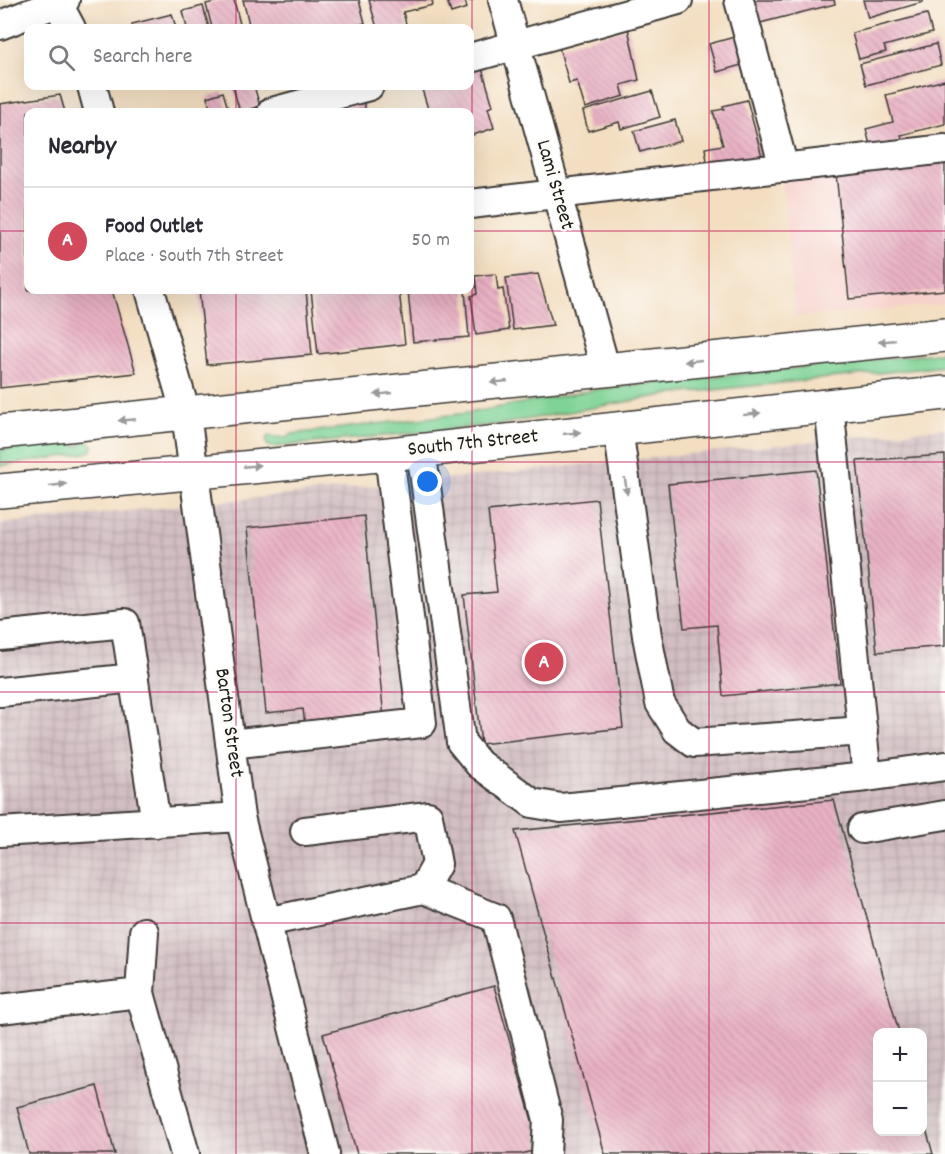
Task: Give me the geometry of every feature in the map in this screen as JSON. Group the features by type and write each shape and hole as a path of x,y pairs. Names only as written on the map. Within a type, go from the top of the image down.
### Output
{"main road":[{"path":"0,432 606,371 945,334"},
{"name":"South 7th Street","path":"0,491 405,452 945,393"}],"street":[{"name":"Lami Street","path":"503,0 606,371"},
{"path":"474,57 678,0"},
{"path":"739,0 784,168"},
{"path":"0,25 60,1 69,24"},
{"path":"93,90 98,108"},
{"path":"309,107 358,90"},
{"path":"474,204 557,196 945,149"},
{"name":"Barton Street","path":"151,294 186,414 240,818 325,1154"},
{"path":"829,405 867,777"},
{"path":"618,428 647,636 660,703 676,730 694,743 864,731"},
{"path":"230,744 423,723 405,452"},
{"path":"405,452 461,742 479,764 499,781 532,803 561,808 867,777 945,766"},
{"path":"0,636 125,623 156,823"},
{"path":"0,692 134,678"},
{"path":"862,829 945,815"},
{"path":"305,831 429,816 437,864 423,889"},
{"path":"0,832 240,818"},
{"path":"266,921 423,889 496,918 548,1120 546,1154"},
{"path":"144,932 140,993 185,1154"},
{"path":"0,1009 140,993"}],"shaded area":[{"path":"945,158 945,304 795,317 782,178"},
{"path":"945,428 945,1154 0,1154 0,524"}],"green space":[{"path":"945,352 945,366 664,395 502,424 273,447 267,445 266,440 268,436 286,438 292,434 468,413 599,389"},
{"path":"88,441 93,445 92,450 86,453 0,466 0,450 69,442 79,446 82,442"}],"building":[{"path":"234,0 240,24 211,24 206,4"},
{"path":"243,0 359,0 365,23 361,24 249,24"},
{"path":"369,0 432,0 433,5 403,12 406,24 376,24"},
{"path":"447,0 465,0 467,8 451,13"},
{"path":"749,0 834,0 835,4 756,24"},
{"path":"863,0 923,0 923,2 868,18"},
{"path":"203,6 208,24 186,24 183,11"},
{"path":"172,14 175,24 132,24"},
{"path":"927,14 932,33 884,46 886,52 859,59 852,33"},
{"path":"628,28 639,80 621,85 624,96 585,108 577,81 569,83 559,47"},
{"path":"738,36 745,64 717,72 709,44"},
{"path":"936,44 941,65 866,85 860,64"},
{"path":"481,65 493,106 488,108 494,128 474,135 474,108 428,108 422,90 474,90 474,68"},
{"path":"945,80 945,124 901,135 903,141 871,149 866,129 893,122 886,95"},
{"path":"234,90 255,90 260,106 239,108"},
{"path":"652,91 660,117 621,129 619,122 588,131 583,111"},
{"path":"223,92 228,108 210,108 207,97"},
{"path":"60,95 64,108 24,108 24,294 113,294 136,373 0,388 0,104"},
{"path":"747,100 763,160 708,167 705,148 723,145 713,111"},
{"path":"364,103 365,108 343,108"},
{"path":"675,120 681,141 640,152 634,131"},
{"path":"945,160 945,290 849,299 836,173"},
{"path":"496,274 498,290 503,289 509,330 476,335 471,296 477,294 475,276"},
{"path":"538,274 553,325 513,330 506,278"},
{"path":"199,294 306,294 312,355 207,365"},
{"path":"311,294 399,294 405,344 318,354"},
{"path":"408,294 465,294 469,337 413,342"},
{"path":"945,455 945,646 877,652 857,461"},
{"path":"816,470 840,683 723,696 717,625 684,628 668,484"},
{"path":"597,499 623,728 481,744 464,595 497,592 488,511"},
{"path":"364,516 384,718 305,725 303,709 266,713 247,528"},
{"path":"834,800 898,1028 873,1028 873,1136 927,1136 927,1132 933,1154 605,1154 515,831"},
{"path":"494,986 540,1149 521,1154 357,1154 323,1034"},
{"path":"97,1086 115,1154 29,1154 17,1107"}],"place":[{"name":"Food Outlet","path":"544,662"}]}
